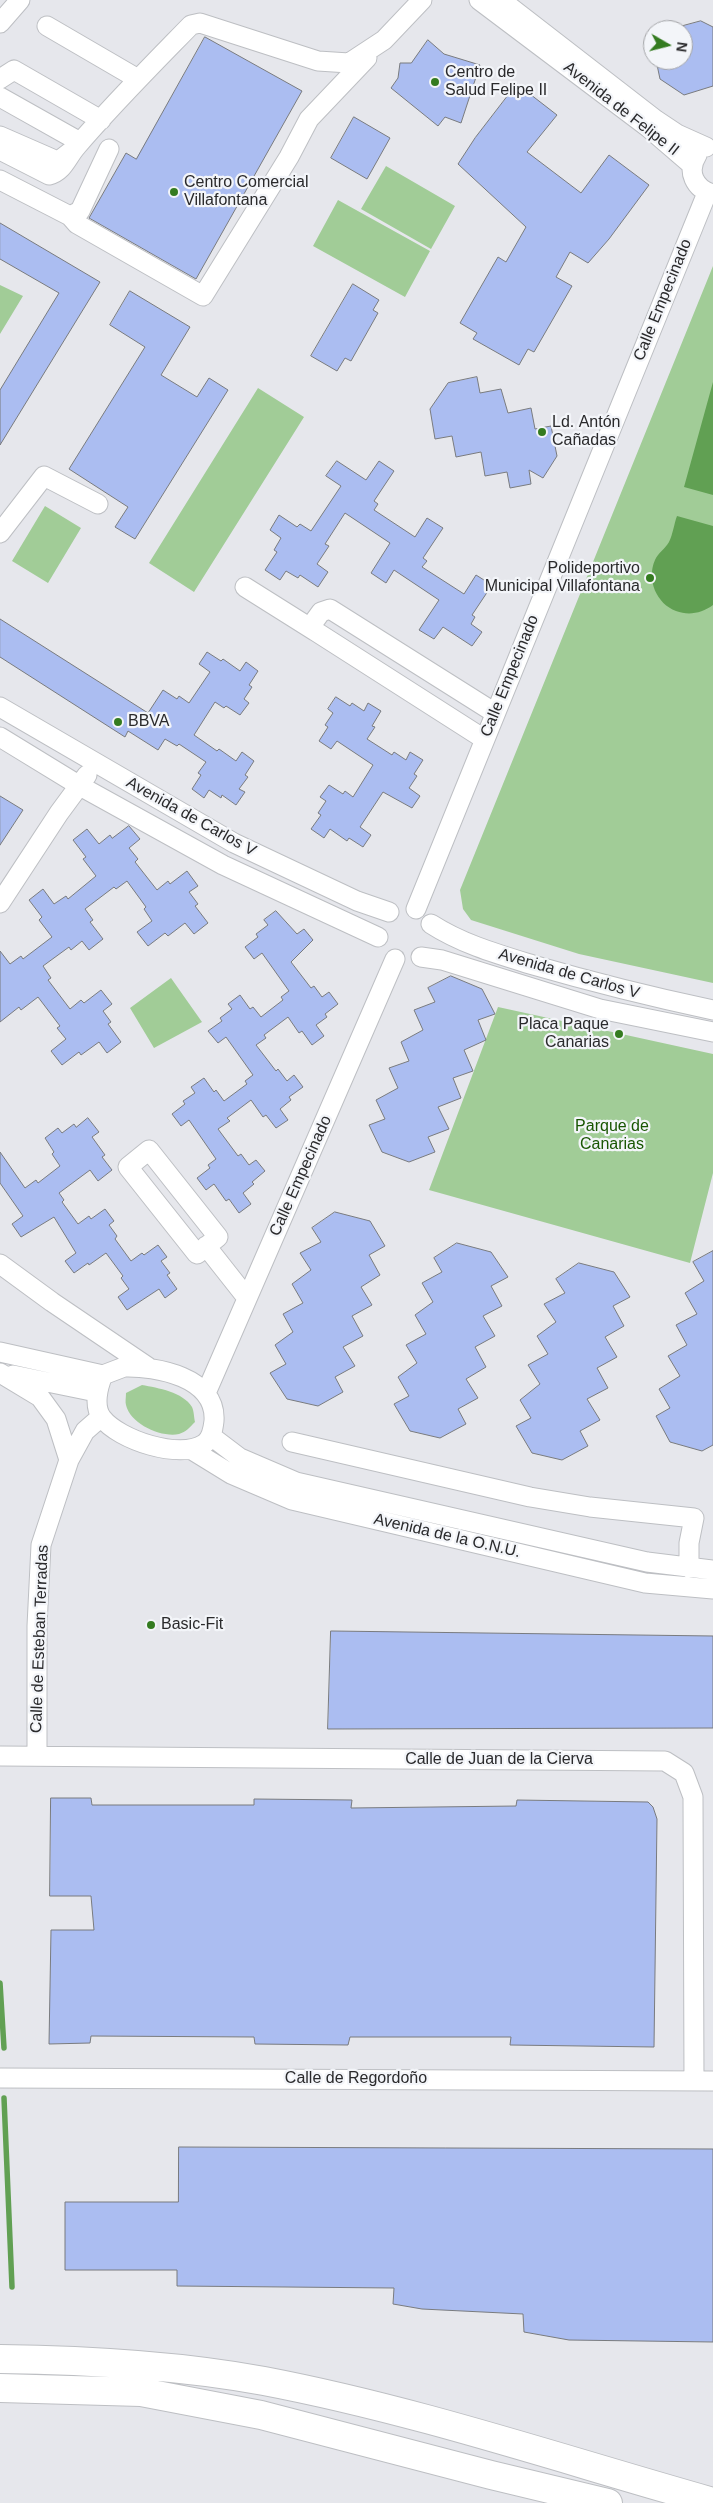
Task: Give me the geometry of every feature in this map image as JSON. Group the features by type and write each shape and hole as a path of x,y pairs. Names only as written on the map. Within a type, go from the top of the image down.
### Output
{"highway":[{"path":"0,2359 70,2360 134,2364 262,2381 375,2406 713,2502"},
{"path":"0,2388 141,2392 261,2415 491,2475 608,2503"},
{"path":"550,2456 642,2470 713,2484"},
{"path":"491,2475 570,2503"}],"street":[{"path":"0,23 20,0"},
{"path":"0,180 70,216 76,224 202,296 290,157 309,120 422,0"},
{"name":"Avenida de Felipe II","path":"478,0 641,123 692,165"},
{"name":"Avenida de Felipe II","path":"501,0 661,123 677,134 709,146"},
{"path":"0,136 55,160 60,159 77,145 191,25 200,22 318,61 349,63 384,40"},
{"path":"47,26 138,79"},
{"path":"0,79 14,70 100,120"},
{"path":"0,97 77,145"},
{"path":"0,150 49,175 59,172 77,145"},
{"path":"709,146 694,158 692,165 694,182 710,193"},
{"path":"70,216 80,211 109,149"},
{"name":"Calle Empecinado","path":"416,909 484,739 710,193"},
{"path":"0,533 44,476 98,504"},
{"path":"244,587 484,739"},
{"path":"315,631 313,623 321,612 330,608 495,713"},
{"name":"Avenida de Carlos V","path":"0,707 95,764 234,843 357,901 389,912"},
{"name":"Avenida de Carlos V","path":"0,737 80,786 223,865 378,937"},
{"path":"0,903 59,813 95,764"},
{"path":"404,907 416,909 431,924 432,937 428,948 421,958 404,961 395,959 385,952 378,937 380,923 389,912 404,907"},
{"name":"Avenida de Carlos V","path":"431,924 450,937 506,956 605,986 713,1010"},
{"name":"Avenida de Carlos V","path":"421,958 442,960 600,1008 713,1032"},
{"name":"Calle Empecinado","path":"206,1393 395,959"},
{"path":"149,1150 218,1237 206,1246 197,1254 128,1168 149,1150"},
{"path":"206,1246 247,1298"},
{"path":"0,1264 148,1367"},
{"path":"0,1352 104,1375 124,1367 148,1367 178,1374 206,1393 214,1412 211,1436 206,1443 192,1450 147,1444 120,1433 101,1417 96,1392 104,1375"},
{"path":"0,1372 96,1392"},
{"path":"0,1372 40,1397 56,1419 69,1460"},
{"name":"Calle de Esteban Terradas","path":"37,1756 37,1626 41,1545 69,1460 85,1431 101,1417"},
{"name":"Avenida de la O.N.U.","path":"211,1436 240,1458 296,1482 647,1562 713,1570"},
{"path":"292,1442 530,1497 590,1507 694,1518 689,1543 689,1568"},
{"name":"Avenida de la O.N.U.","path":"192,1450 231,1474 292,1500 645,1583 713,1589"},
{"name":"Calle de Juan de la Cierva","path":"0,1756 665,1761 684,1773 693,1796 694,2081"},
{"name":"Calle de Regordoño","path":"0,2078 713,2081"}],"green space":[{"path":"386,166 455,206 431,249 361,209"},
{"path":"338,200 430,251 405,297 313,246"},
{"name":"Polideportivo Municipal Villafontana","path":"713,266 713,983 579,954 471,920 463,909 460,890"},
{"path":"0,285 23,296 0,334"},
{"path":"258,388 304,417 194,592 149,563"},
{"path":"45,506 81,528 48,583 12,561"},
{"path":"171,978 202,1022 154,1048 130,1008"},
{"name":"Parque de Canarias","path":"498,1007 713,1054 713,1173 690,1263 429,1190"},
{"path":"142,1385 170,1392 183,1398 192,1407 195,1422 184,1432 172,1435 156,1432 140,1424 129,1412 126,1405 126,1393"}],"shaded area":[{"path":"713,382 713,495 684,487"},
{"path":"677,516 713,526 713,605 695,613 681,613 669,608 659,597 653,583 652,575 655,560 672,536"}],"building":[{"path":"701,21 713,27 713,86 684,95 660,79 658,70 693,70 693,23"},
{"name":"Centro Comercial Villafontana","path":"205,37 302,91 196,279 89,218 126,153 136,159"},
{"name":"Centro de Salud Felipe II","path":"428,40 444,54 480,65 461,123 445,117 438,126 391,88 398,78 400,63 411,63"},
{"path":"517,84 557,115 527,152 581,193 609,155 649,185 609,239 588,263 570,252 556,277 572,286 534,352 528,349 519,365 473,339 477,333 460,323 498,257 506,262 526,227 458,164 475,138"},
{"path":"354,117 390,138 367,179 331,158"},
{"path":"0,223 100,282 0,445 0,390 59,293 0,259"},
{"path":"353,284 379,300 373,310 378,313 351,361 345,358 337,371 311,356"},
{"path":"130,291 190,327 161,375 197,397 209,378 228,390 135,539 115,527 128,507 69,469 145,347 110,325"},
{"path":"477,377 480,393 501,389 508,413 531,408 535,429 551,426 557,456 543,478 529,470 531,484 510,488 507,472 485,476 481,452 456,457 452,436 435,439 430,409 448,383"},
{"path":"337,461 366,480 379,461 394,471 374,501 378,504 374,510 415,537 427,518 443,528 423,558 427,561 422,567 464,594 476,575 492,585 472,615 475,617 471,624 482,632 472,646 443,627 434,639 419,630 439,600 394,570 386,583 371,573 390,543 345,513 325,544 329,546 317,564 328,572 318,587 300,575 298,578 286,571 280,580 265,570 277,552 274,550 281,538 270,530 279,515 297,527 300,524 311,531 341,486 326,476"},
{"path":"0,619 148,713 163,690 177,699 179,696 189,703 210,672 199,664 207,652 221,661 223,659 240,671 246,662 258,671 249,685 252,687 244,699 249,703 240,715 226,706 224,708 215,702 194,735 236,761 242,752 254,761 245,775 248,777 239,789 245,792 236,805 222,795 221,798 209,790 204,798 192,789 201,775 198,773 206,762 179,744 177,746 165,739 158,750 128,731 125,737 0,657"},
{"path":"336,697 350,706 352,703 364,711 368,703 381,711 372,726 375,727 367,739 392,755 394,752 406,760 410,752 423,760 414,774 417,776 409,788 420,796 412,808 383,792 360,827 371,835 363,847 349,838 347,841 330,829 324,838 311,829 321,815 318,813 326,801 320,797 329,785 343,794 345,791 353,797 373,765 337,741 331,749 319,741 328,727 325,725 333,713 328,709"},
{"path":"0,796 23,810 0,845"},
{"path":"129,826 140,839 129,848 138,859 135,862 157,890 168,881 170,884 187,871 198,886 189,892 198,904 195,906 208,923 194,934 185,923 168,936 165,933 148,946 137,932 152,921 144,909 146,907 127,881 116,889 114,887 85,909 93,920 90,922 103,939 89,950 82,941 71,950 69,947 43,966 51,978 48,980 70,1009 81,1000 84,1003 101,990 112,1004 103,1011 111,1022 108,1024 121,1042 107,1053 99,1042 81,1055 79,1052 62,1065 51,1051 66,1039 57,1028 60,1026 38,997 21,1010 19,1007 0,1022 0,951 10,964 21,956 23,959 52,937 39,920 42,917 29,900 43,889 54,904 66,896 68,899 96,876 83,859 86,857 73,840 87,829 99,844 110,835 112,838"},
{"path":"276,911 297,934 304,929 313,940 291,962 311,988 314,986 322,997 329,992 338,1004 325,1014 327,1017 316,1025 324,1036 312,1045 302,1031 299,1033 288,1017 264,1035 266,1038 256,1045 276,1071 278,1069 287,1081 294,1075 303,1087 289,1097 291,1100 280,1109 288,1120 276,1128 266,1115 263,1117 251,1100 227,1118 230,1121 218,1129 238,1156 241,1154 249,1165 256,1160 265,1171 243,1193 251,1204 239,1213 229,1199 226,1201 214,1184 206,1190 197,1178 210,1168 208,1165 216,1159 189,1120 181,1126 172,1114 185,1104 183,1101 195,1093 191,1087 204,1078 214,1092 216,1090 224,1101 247,1084 245,1081 253,1075 226,1037 218,1043 208,1031 222,1021 220,1018 232,1009 228,1004 240,995 250,1009 253,1007 261,1017 283,1000 281,997 289,991 262,953 254,959 245,947 258,937 256,934 268,925 264,920"},
{"path":"451,976 482,989 495,1014 478,1020 486,1040 464,1050 473,1071 453,1078 461,1098 438,1107 449,1129 428,1137 435,1152 409,1162 382,1152 369,1125 385,1119 376,1100 398,1088 389,1068 409,1061 401,1042 423,1030 414,1010 435,1002 428,988"},
{"path":"88,1118 99,1132 92,1137 105,1155 102,1157 112,1170 98,1181 90,1170 59,1193 64,1200 62,1202 78,1224 89,1216 91,1219 105,1209 114,1221 109,1225 117,1236 115,1239 131,1261 158,1245 167,1257 161,1261 170,1273 167,1275 177,1289 165,1298 159,1289 127,1310 118,1297 129,1289 121,1278 123,1276 106,1253 74,1273 65,1261 76,1253 54,1217 21,1237 12,1224 23,1216 0,1183 0,1152 25,1188 36,1180 38,1183 60,1166 45,1138 58,1128 62,1133 74,1124 76,1127"},
{"path":"335,1212 370,1221 385,1246 369,1255 380,1275 361,1287 372,1305 352,1316 363,1336 343,1347 355,1366 335,1377 343,1392 318,1406 287,1399 270,1373 286,1364 275,1345 293,1332 283,1314 303,1303 292,1284 311,1270 300,1253 321,1242 312,1228"},
{"path":"457,1243 491,1252 508,1277 491,1286 502,1306 483,1316 495,1336 475,1347 486,1367 466,1379 478,1398 458,1409 466,1424 440,1438 410,1431 394,1404 409,1396 398,1377 417,1363 406,1345 426,1334 415,1315 433,1302 422,1283 442,1272 434,1258"},
{"path":"713,1251 713,1445 702,1451 670,1442 656,1416 670,1408 659,1389 680,1376 668,1356 687,1345 676,1325 697,1314 685,1293 704,1281 693,1262"},
{"path":"579,1263 614,1272 630,1297 613,1306 624,1326 605,1337 617,1357 597,1368 608,1388 587,1399 600,1420 580,1431 588,1446 562,1460 532,1453 516,1426 531,1418 520,1400 540,1384 528,1365 548,1354 537,1336 556,1322 544,1304 565,1293 556,1279"},
{"path":"331,1631 713,1636 713,1728 328,1729"},
{"path":"51,1798 91,1798 92,1805 254,1805 254,1799 352,1800 351,1808 516,1806 517,1800 648,1802 653,1807 657,1819 654,2047 510,2045 511,2037 350,2037 348,2045 255,2044 254,2037 91,2036 90,2043 49,2044 51,1930 94,1930 91,1896 50,1896"},
{"path":"179,2147 713,2149 713,2342 569,2340 524,2332 523,2314 422,2309 393,2304 394,2288 177,2286 177,2270 65,2270 65,2202 178,2202"}],"waterway":[{"path":"0,1983 4,2048"},
{"path":"4,2098 12,2287"}],"place":[{"name":"Centro de Salud Felipe II","path":"435,82"},
{"name":"Centro Comercial Villafontana","path":"174,192"},
{"name":"Ld. Antón Cañadas","path":"542,432"},
{"name":"Polideportivo Municipal Villafontana","path":"650,578"},
{"name":"BBVA","path":"118,722"},
{"name":"Placa Paque Canarias","path":"619,1034"},
{"name":"Basic-Fit","path":"151,1625"}]}
